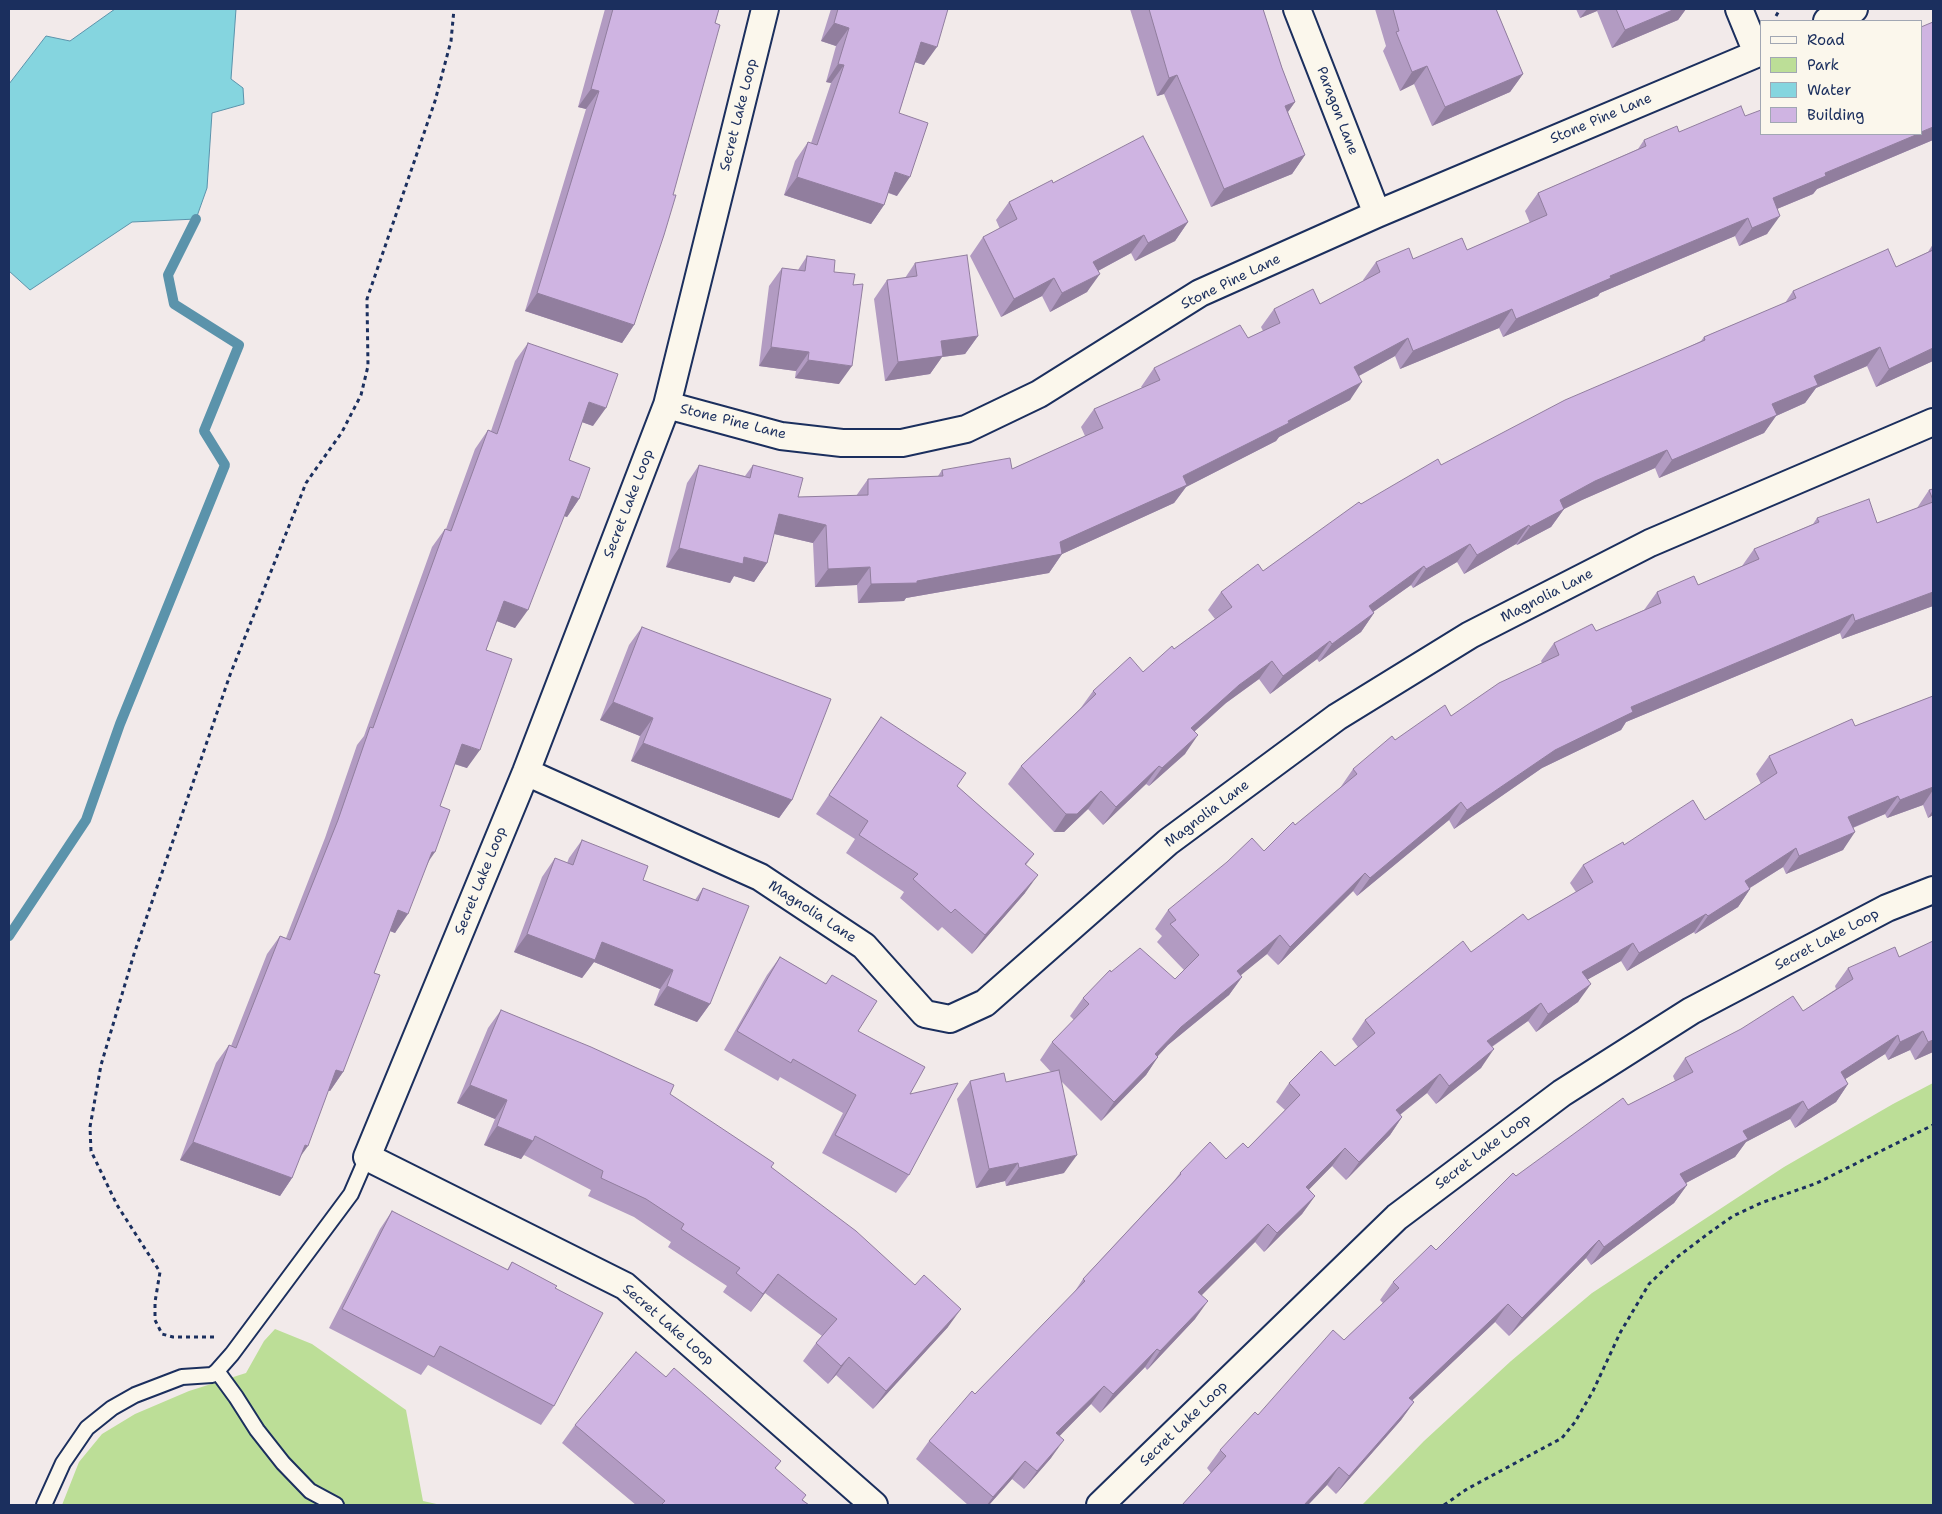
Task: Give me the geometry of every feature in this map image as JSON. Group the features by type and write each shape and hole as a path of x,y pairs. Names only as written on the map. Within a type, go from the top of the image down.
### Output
{"street":[{"name":"Secret Lake Loop","path":"765,9 667,405 526,772 367,1157 625,1286 874,1505"},
{"name":"Paragon Lane","path":"1297,9 1377,214"},
{"path":"1739,9 1759,53"},
{"path":"1829,20 1854,9"},
{"name":"Stone Pine Lane","path":"667,405 781,436 842,443 902,443 966,429 1039,394 1200,293 1377,214 1759,53"},
{"name":"Magnolia Lane","path":"526,772 760,877 864,946 925,1014 950,1020 985,1003 1168,842 1337,717 1470,635 1650,543 1933,422"},
{"name":"Secret Lake Loop","path":"1100,1505 1398,1216 1562,1093 1691,1011 1887,908 1933,890"}],"lane":[{"path":"44,1505 63,1463 87,1428 112,1408 134,1395 182,1377 212,1375 232,1354 351,1194 367,1157"},
{"path":"217,1370 257,1430 283,1463 310,1491 336,1505"}],"path":[{"path":"232,1354 218,1337 173,1337 162,1334 155,1320 155,1302 160,1272 113,1197 91,1151 90,1126 101,1065 134,954 230,676 306,483 342,432 361,395 368,366 367,299 435,101 450,41 454,9"},
{"path":"1444,1505 1467,1489 1562,1438 1575,1422 1593,1391 1620,1333 1649,1284 1695,1243 1733,1216 1761,1203 1817,1183 1933,1125"}],"green space":[{"path":"1933,1083 1933,1505 1362,1505 1424,1441 1511,1361 1592,1293 1784,1167"},
{"path":"275,1329 312,1344 406,1410 423,1501 441,1505 62,1505 79,1462 102,1434 135,1414 189,1391 246,1373 264,1341"}],"water":[{"path":"115,9 236,9 231,79 243,88 244,104 212,113 207,188 196,219 132,222 30,290 9,271 9,84 46,36 70,41"}],"building":[{"path":"613,9 719,9 715,23 720,25 673,195 676,195 634,325 537,293 599,91 591,89"},
{"path":"838,9 948,9 937,47 921,42 899,113 928,123 910,177 895,172 884,205 797,177 808,142 817,145 844,65 838,64 849,28 834,23"},
{"path":"1149,9 1263,9 1295,102 1285,106 1305,155 1224,189 1177,75 1169,78"},
{"path":"1393,9 1496,9 1523,74 1445,107 1427,66 1412,72 1396,32 1399,31"},
{"path":"1616,9 1675,9 1625,30"},
{"path":"1933,22 1933,127 1922,132 1922,27"},
{"path":"1741,106 1745,116 1760,110 1760,135 1916,135 1825,173 1826,176 1773,198 1780,216 1752,228 1748,218 1610,276 1611,278 1516,319 1512,309 1413,351 1408,338 1354,367 1362,382 1288,421 1289,423 1183,476 1187,485 1060,542 1062,554 917,581 917,583 871,584 870,567 828,569 826,525 779,514 767,563 744,557 743,564 679,548 699,465 750,478 753,465 803,478 798,497 868,495 868,479 943,476 942,470 1010,458 1012,469 1103,428 1094,409 1160,380 1154,368 1240,325 1248,338 1280,323 1274,309 1313,289 1320,304 1380,272 1376,262 1409,248 1413,259 1462,238 1467,250 1547,215 1538,193 1646,146 1644,140 1677,126 1679,132"},
{"path":"1143,136 1188,222 1148,243 1144,235 1093,262 1100,274 1062,293 1054,278 1014,299 983,237 1017,219 1009,202 1052,180 1053,183"},
{"path":"1888,249 1896,267 1933,250 1933,348 1889,369 1880,347 1814,376 1818,385 1772,404 1777,415 1672,460 1667,450 1595,481 1560,500 1564,509 1530,527 1529,525 1477,555 1470,544 1426,569 1424,566 1369,606 1374,613 1332,644 1330,641 1283,676 1272,661 1239,685 1191,728 1198,735 1162,768 1159,766 1116,807 1101,791 1077,814 1066,814 1021,766 1096,694 1093,691 1130,657 1143,672 1172,646 1174,649 1232,607 1221,592 1258,564 1263,571 1359,502 1361,504 1438,459 1441,465 1565,400 1705,340 1704,337 1796,298 1793,291"},
{"path":"967,255 978,336 941,341 943,356 898,362 887,280 917,276 915,263"},
{"path":"807,256 835,260 834,272 855,274 853,285 863,284 852,366 808,360 809,352 771,347 782,268 805,271"},
{"path":"528,343 618,374 606,408 589,402 569,460 590,468 579,499 572,496 528,610 504,601 486,650 512,659 480,750 462,744 440,806 450,810 435,852 432,852 408,914 398,910 374,973 380,975 343,1072 336,1070 308,1146 305,1145 292,1178 193,1142 229,1045 236,1048 280,936 290,940 338,820 370,727 373,728 445,529 451,531 488,430 497,434"},
{"path":"1933,489 1933,500 1929,490"},
{"path":"1869,499 1877,523 1933,502 1933,592 1855,621 1853,614 1631,707 1633,712 1555,750 1467,810 1461,802 1370,878 1365,873 1290,947 1280,935 1237,971 1242,977 1181,1027 1155,1054 1158,1057 1114,1102 1052,1042 1089,1004 1083,998 1110,970 1111,972 1140,948 1175,979 1199,955 1170,924 1176,920 1168,910 1227,862 1252,838 1264,851 1293,822 1295,825 1357,774 1353,769 1392,736 1395,740 1445,705 1451,716 1499,683 1559,655 1554,643 1592,624 1596,631 1661,603 1657,592 1694,576 1698,585 1759,559 1754,549 1819,522 1817,518"},
{"path":"642,627 831,699 792,800 643,743 653,718 613,702"},
{"path":"1933,696 1933,787 1900,800 1898,796 1848,817 1855,832 1799,856 1796,848 1745,881 1750,889 1708,916 1706,914 1639,953 1633,943 1582,972 1591,984 1548,1014 1541,1003 1487,1041 1494,1049 1449,1086 1440,1074 1396,1110 1402,1117 1359,1162 1345,1148 1306,1187 1315,1196 1277,1233 1268,1224 1198,1292 1208,1301 1160,1351 1157,1349 1113,1394 1104,1386 1056,1433 1064,1440 1037,1471 1025,1461 993,1497 929,1441 972,1391 975,1394 1085,1281 1083,1279 1210,1142 1226,1159 1243,1143 1248,1148 1300,1095 1289,1083 1321,1051 1335,1066 1375,1033 1365,1020 1463,941 1471,952 1523,914 1528,920 1593,882 1583,865 1623,842 1624,845 1693,800 1705,820 1777,773 1769,756 1852,719 1855,726"},
{"path":"881,717 966,773 957,786 1034,854 1025,864 1038,875 985,935 955,909 951,913 913,879 918,874 859,835 868,821 829,795"},
{"path":"582,840 648,866 643,880 698,901 703,888 749,906 710,1004 667,986 673,970 602,942 595,960 527,934 555,858 573,865"},
{"path":"1933,941 1933,1040 1928,1042 1923,1031 1900,1042 1898,1035 1841,1072 1848,1084 1808,1110 1803,1101 1743,1131 1748,1139 1680,1174 1687,1185 1604,1247 1599,1240 1522,1318 1508,1304 1409,1398 1414,1402 1349,1476 1339,1467 1304,1505 1182,1505 1226,1456 1220,1450 1255,1412 1258,1415 1333,1330 1344,1340 1399,1288 1393,1282 1431,1245 1436,1250 1513,1173 1516,1176 1623,1098 1628,1105 1693,1072 1685,1058 1741,1029 1793,996 1803,1011 1853,979 1848,968 1895,947 1899,957"},
{"path":"780,957 826,984 832,975 877,1001 858,1031 925,1067 910,1094 958,1083 909,1175 835,1135 856,1095 793,1059 791,1063 737,1031"},
{"path":"501,1010 591,1047 674,1085 670,1094 774,1163 771,1167 856,1231 915,1285 924,1275 961,1309 886,1391 849,1357 841,1366 816,1343 837,1319 778,1274 763,1294 736,1273 740,1268 681,1229 684,1224 646,1199 601,1178 603,1171 535,1136 533,1141 497,1126 507,1100 470,1085"},
{"path":"1059,1070 1077,1155 1019,1168 1018,1163 989,1169 970,1081 1004,1073 1006,1082"},
{"path":"392,1211 508,1270 512,1262 557,1286 555,1288 603,1313 554,1406 440,1346 434,1357 342,1309"},
{"path":"636,1352 666,1377 674,1368 781,1461 775,1468 806,1495 802,1500 809,1505 661,1505 665,1501 575,1425"}],"waterway":[{"path":"9,936 86,820 120,724 225,465 204,431 239,345 174,304 168,275 196,219"}]}
